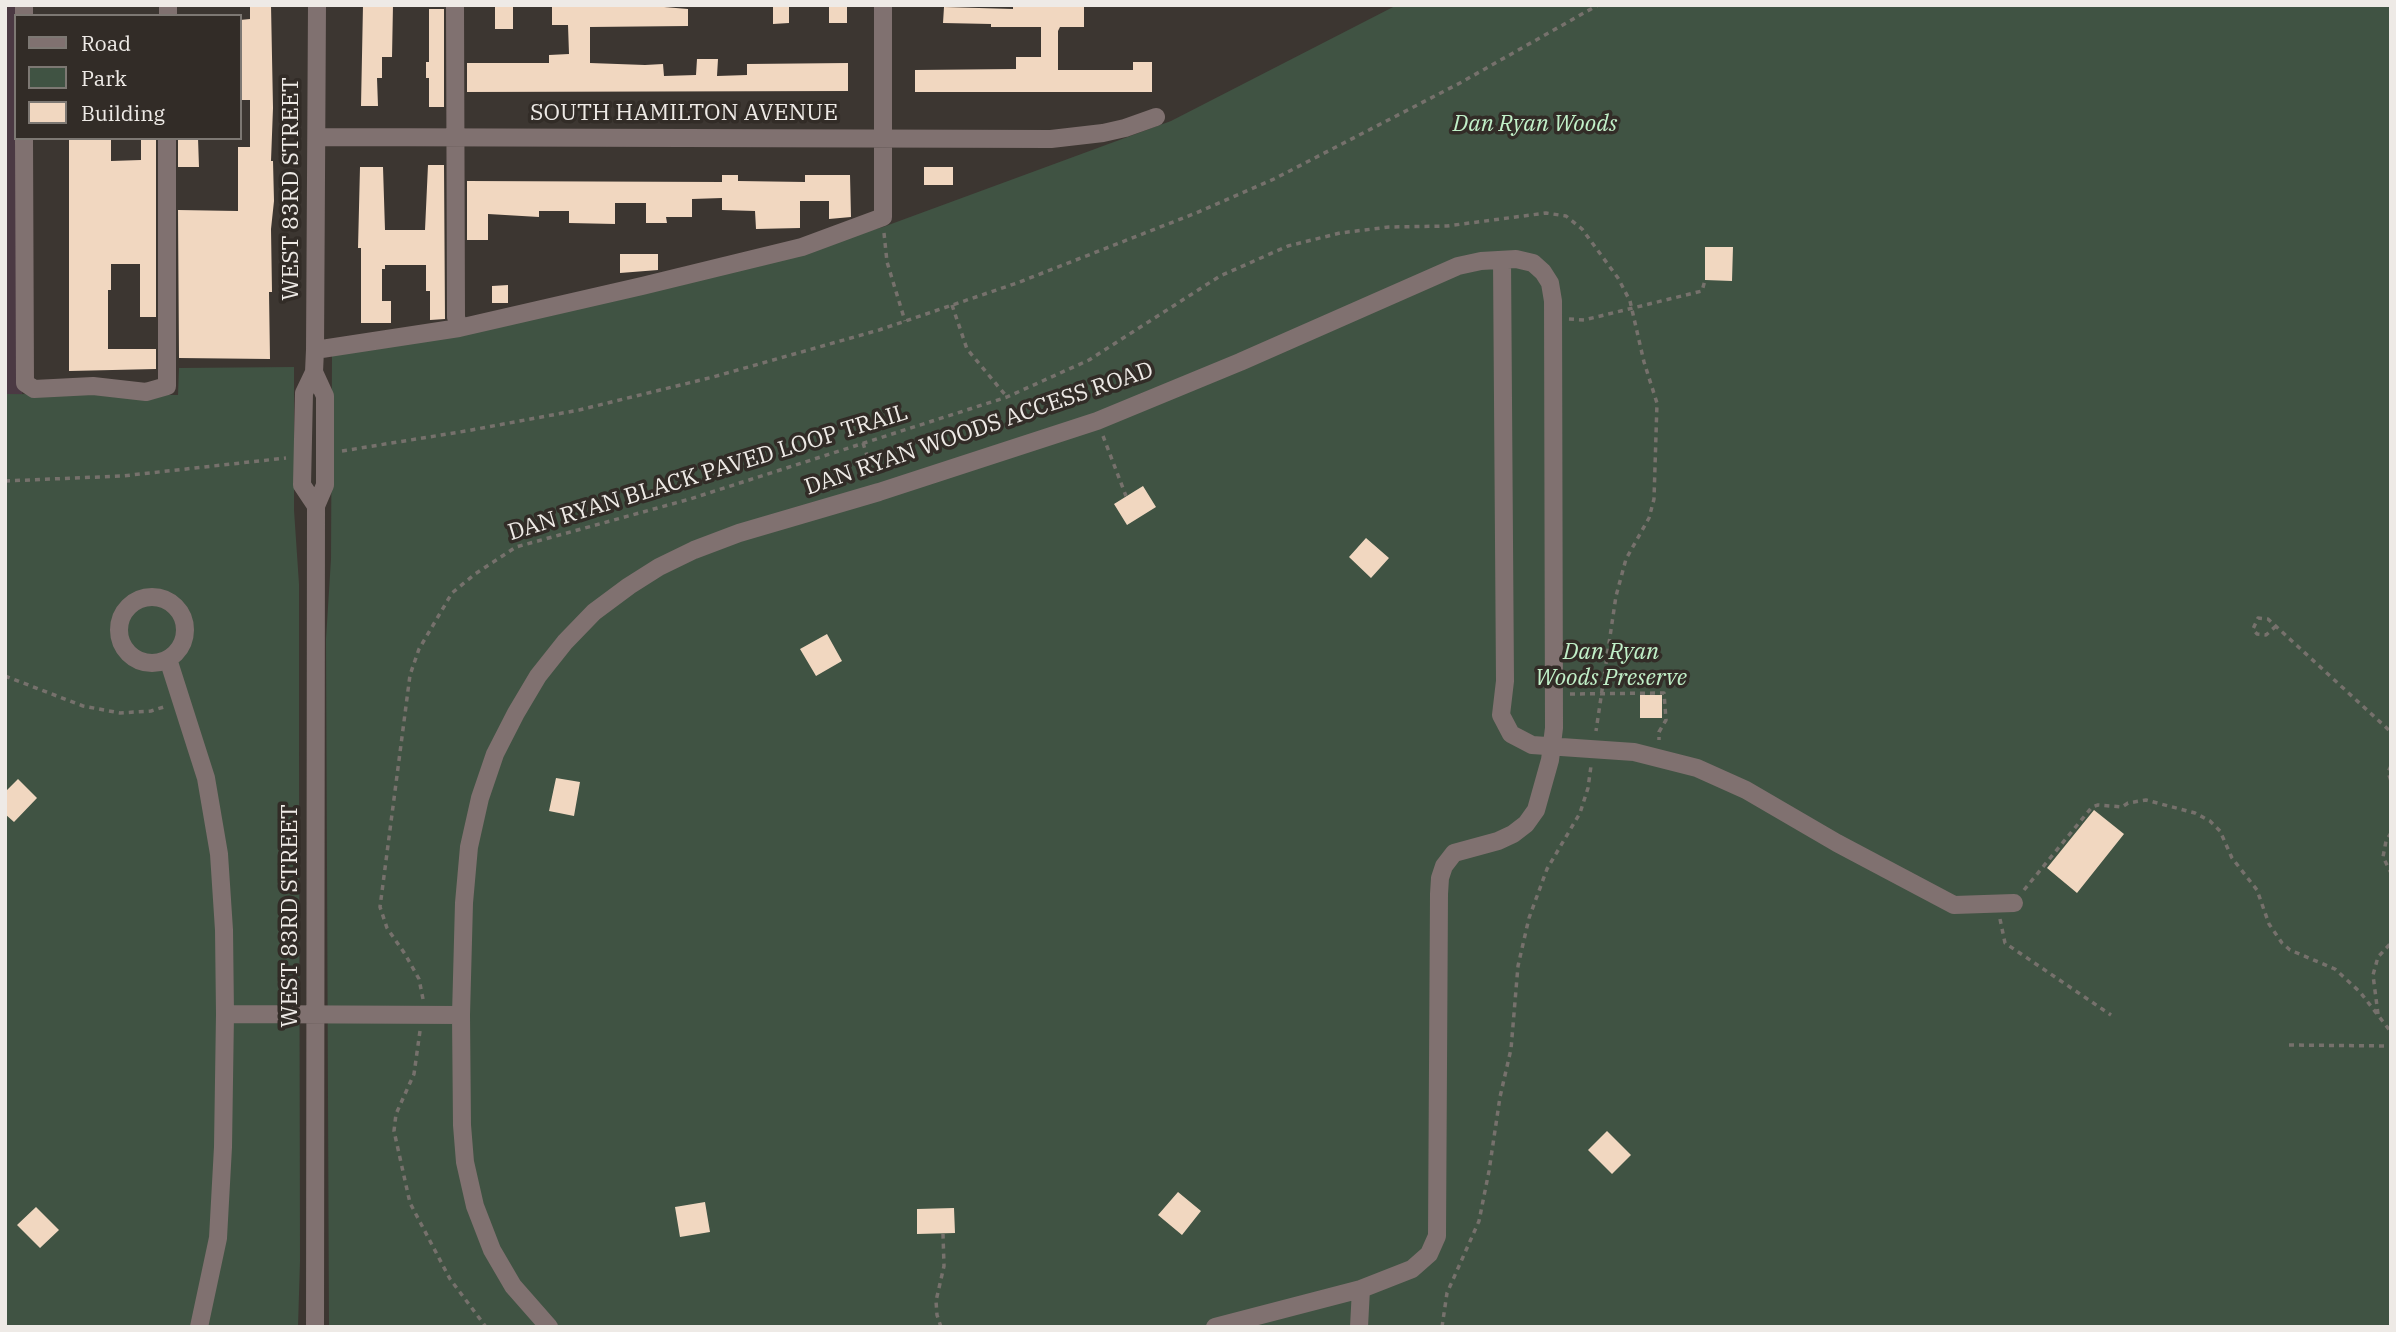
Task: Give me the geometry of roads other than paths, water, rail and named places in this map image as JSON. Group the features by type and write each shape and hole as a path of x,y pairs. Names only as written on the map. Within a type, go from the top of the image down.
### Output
{"street":[{"name":"WEST 83RD STREET","path":"314,1327 316,506 302,485 304,393 314,372 315,350 317,5"},
{"path":"455,5 456,317 459,328"},
{"path":"315,350 459,328 802,247 883,217 883,5"},
{"name":"SOUTH HAMILTON AVENUE","path":"317,137 1051,139 1103,133 1156,117"},
{"path":"24,140 24,383 34,389 93,386 135,392 167,386 167,140"},
{"path":"1502,260 1505,681 1501,715 1511,734 1522,741 1552,748 1634,752 1697,768 1746,790 1954,905 2005,903"},
{"name":"DAN RYAN WOODS ACCESS ROAD","path":"549,1327 513,1286 492,1250 475,1206 465,1162 462,1125 461,1015 468,848 480,798 495,754 516,713 538,676 565,642 594,612 629,586 682,556 739,533 879,492 1097,421 1240,362 1437,274 1481,261 1516,260 1533,263 1550,283 1553,319 1552,748 1543,792 1536,810 1526,824 1497,841 1454,853 1444,866 1440,878 1437,1237 1429,1254 1412,1269 1361,1289 1215,1327"},
{"path":"168,659 206,778 219,854 224,930 223,1147 218,1238 199,1327"},
{"path":"225,1014 461,1015"},
{"path":"1359,1327 1361,1289"}],"park label":[{"name":"Dan Ryan Woods","path":"1535,124"},
{"name":"Dan Ryan Woods Preserve","path":"1611,665"}]}
